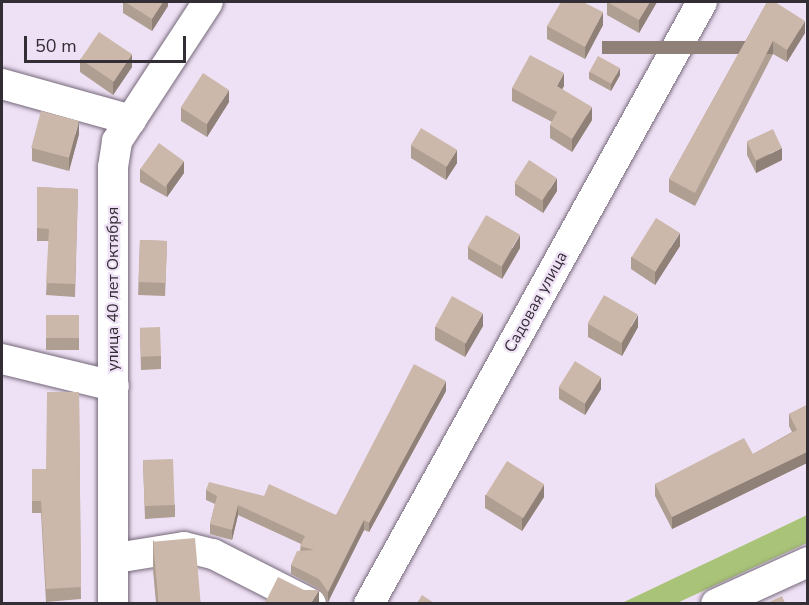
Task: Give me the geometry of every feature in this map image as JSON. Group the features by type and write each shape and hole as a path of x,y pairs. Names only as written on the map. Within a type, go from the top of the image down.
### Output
{"street":[{"name":"улица 40 лет Октября","path":"113,603 116,558 113,167 117,141 208,2"},
{"name":"Садовая улица","path":"369,603 702,2"},
{"path":"2,84 131,120"},
{"path":"2,359 114,386"},
{"path":"116,558 184,547 213,554 311,603"},
{"path":"716,603 807,562"}],"green space":[{"path":"807,515 807,543 677,603 622,603"}],"building":[{"path":"125,2 163,2 152,19"},
{"path":"561,2 583,2 603,12 585,47 547,26"},
{"path":"607,2 650,2 639,20"},
{"path":"767,2 775,2 805,21 787,50 773,41 695,193 669,179"},
{"path":"99,32 132,54 114,82 81,59"},
{"path":"530,55 564,73 557,86 592,107 572,139 550,125 557,112 512,88"},
{"path":"598,56 620,68 611,84 589,72"},
{"path":"203,73 229,90 207,124 181,107"},
{"path":"41,111 79,121 69,158 31,148"},
{"path":"421,128 457,150 447,167 411,145"},
{"path":"773,129 782,148 756,160 747,141"},
{"path":"159,143 184,161 165,187 140,169"},
{"path":"529,160 557,178 542,201 514,183"},
{"path":"37,187 78,189 75,284 46,283 49,229 37,228"},
{"path":"486,215 520,234 501,267 468,247"},
{"path":"656,218 680,233 655,272 632,257"},
{"path":"140,240 167,241 166,283 139,282"},
{"path":"604,295 638,314 621,343 588,324"},
{"path":"452,296 483,313 466,344 435,327"},
{"path":"46,315 79,315 79,338 46,338"},
{"path":"160,327 161,356 141,357 140,328"},
{"path":"575,361 601,377 585,404 559,387"},
{"path":"414,364 446,381 369,523 364,520 328,592 319,579 291,565 297,551 314,550 300,546 305,536 238,505 232,530 210,524 217,496 206,490 209,482 264,496 269,484 336,515"},
{"path":"47,392 79,392 81,587 46,589 41,501 32,501 32,469 46,469"},
{"path":"807,405 807,452 672,517 655,484 744,438 753,454 797,430 789,414"},
{"path":"173,459 175,505 145,506 143,460"},
{"path":"507,461 544,484 523,518 486,495"},
{"path":"195,538 201,603 159,604 153,542"},
{"path":"278,577 304,590 319,590 311,603 265,603"},
{"path":"422,595 434,603 417,603"},
{"path":"782,596 785,603 767,603"}]}
